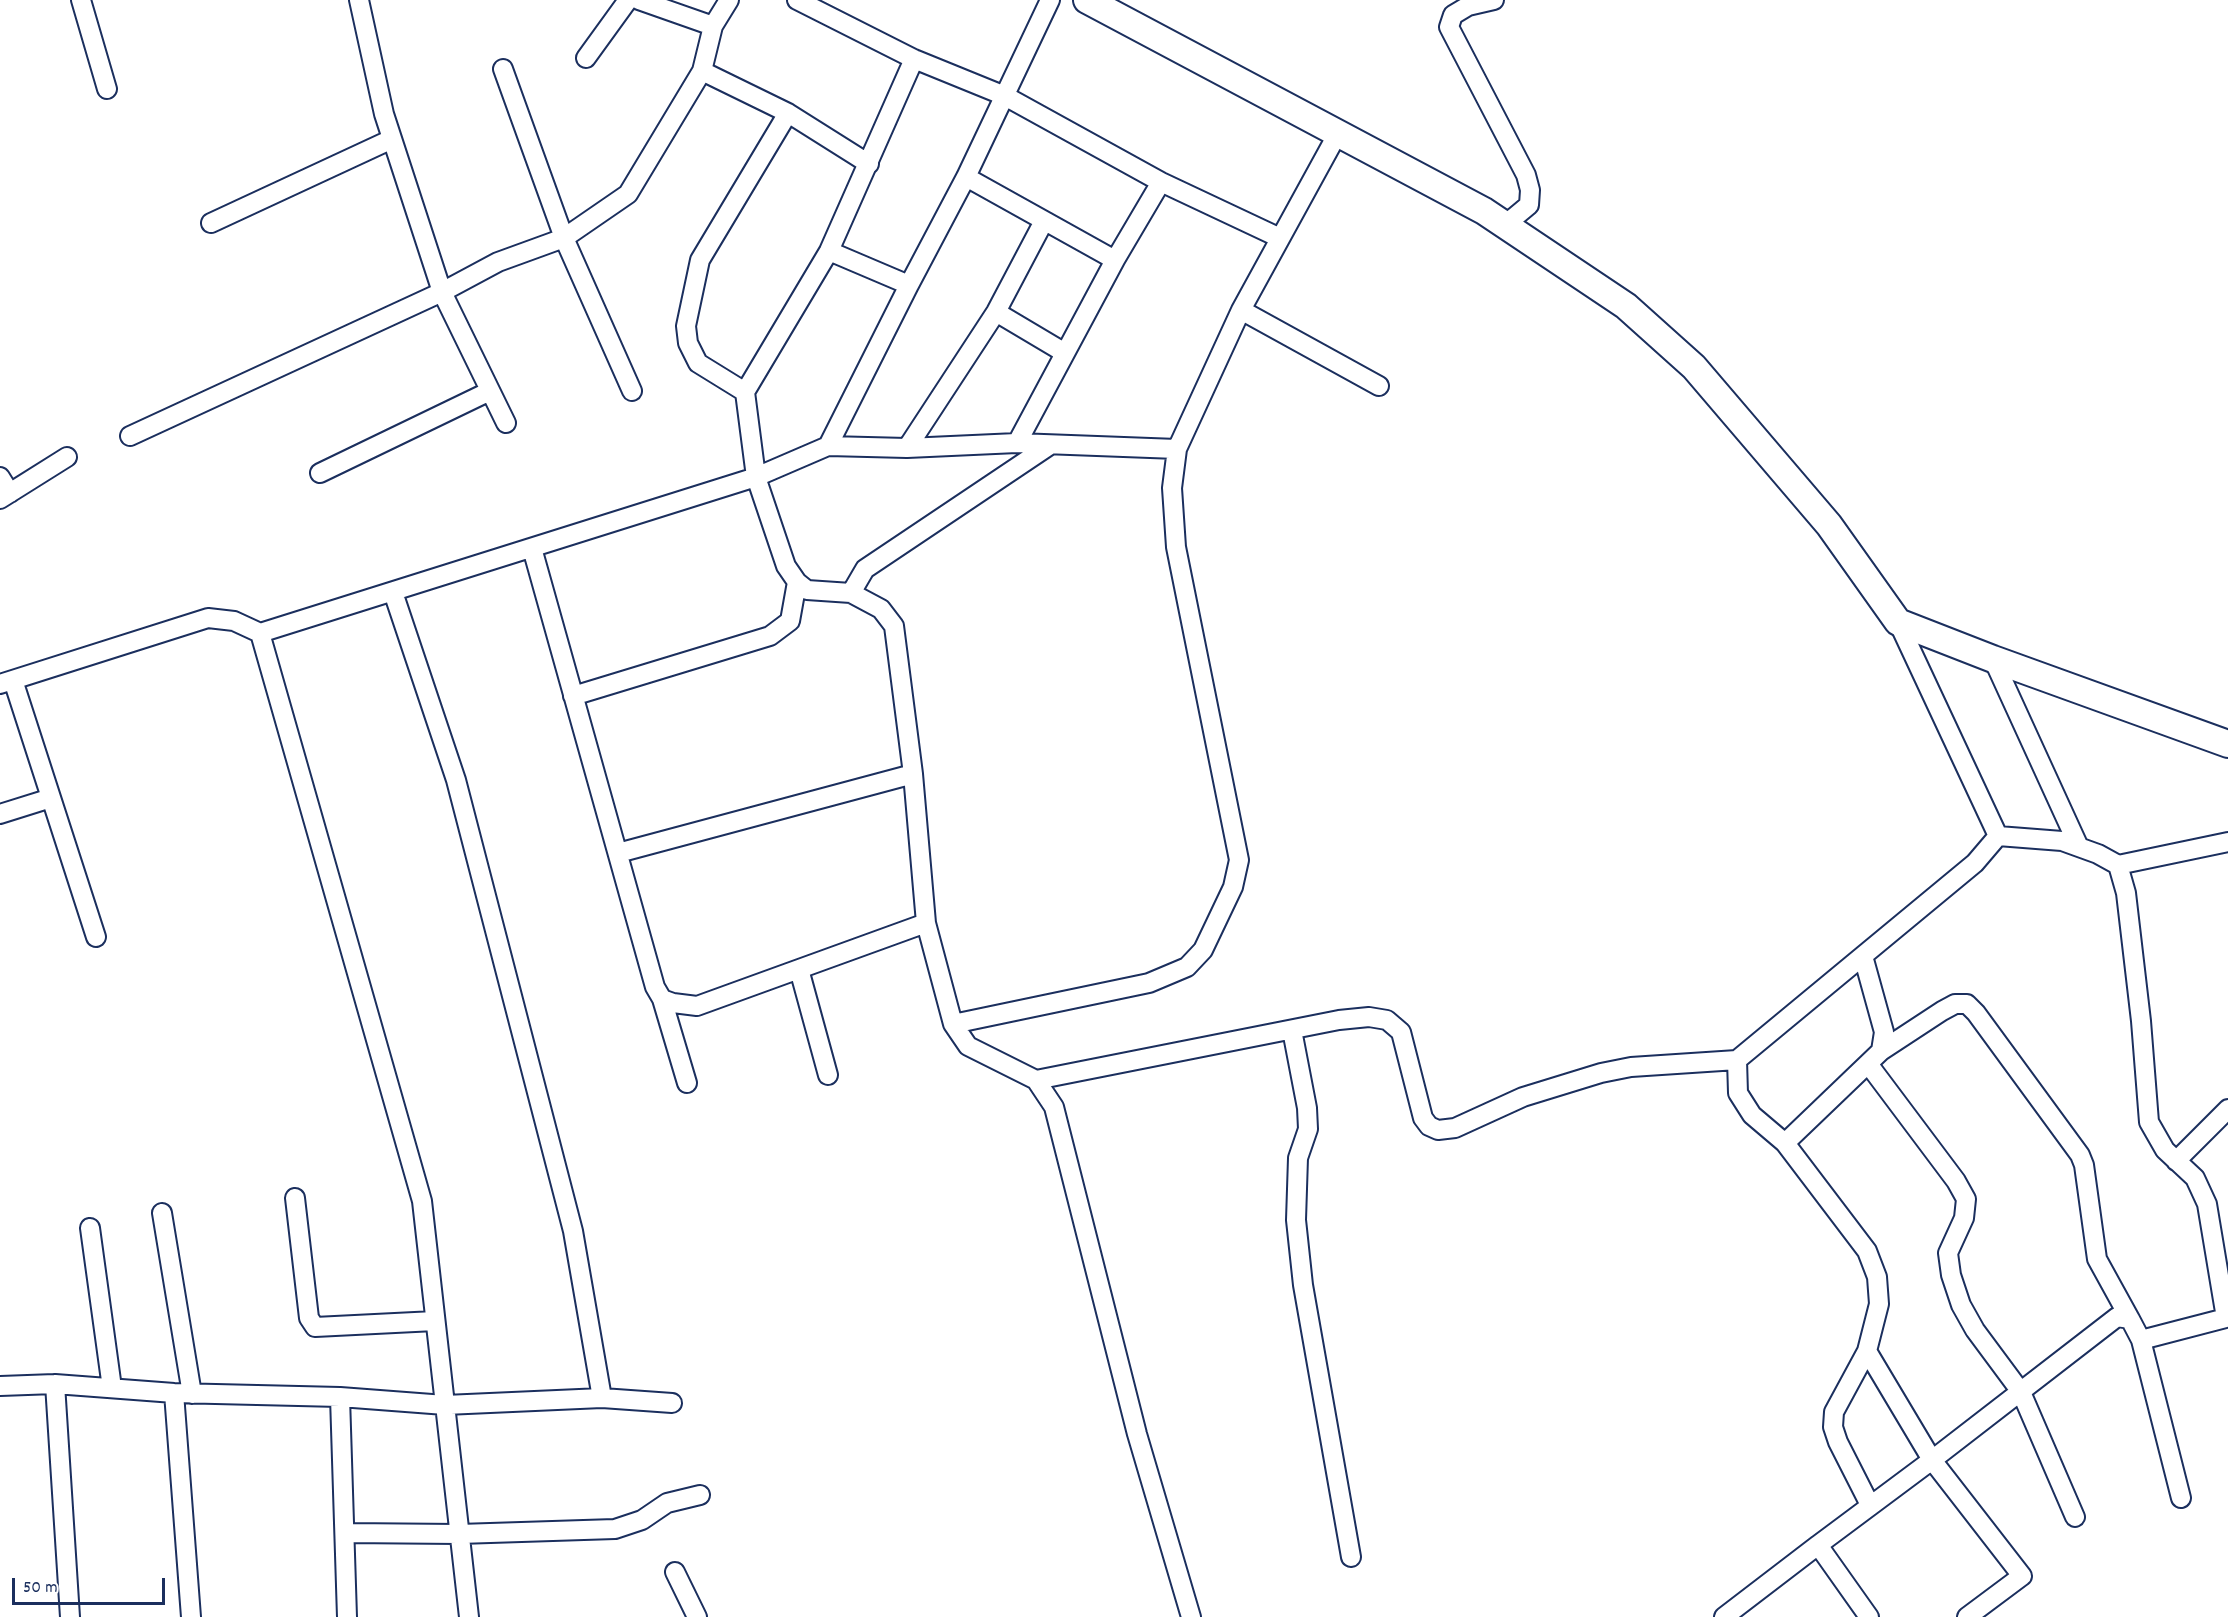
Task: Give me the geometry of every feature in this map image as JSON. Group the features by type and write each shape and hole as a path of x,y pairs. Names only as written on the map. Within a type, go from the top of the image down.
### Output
{"street":[{"path":"81,0 107,88"},
{"path":"359,0 384,114 442,292 506,423"},
{"path":"586,58 628,0"},
{"path":"639,0 713,26"},
{"path":"130,436 442,292 498,262 564,237 628,194 702,71 713,26 729,0"},
{"path":"797,0 914,59 1005,96 1161,182 1280,238"},
{"path":"828,446 966,177 1050,0"},
{"path":"1087,0 1484,211 1626,306 1694,367 1829,525 1898,622 1998,836"},
{"path":"1494,0 1468,6 1453,15 1449,27 1526,175 1530,190 1529,205 1505,225"},
{"path":"914,59 829,251 746,392 756,477 786,566 797,582 807,590 851,593 881,609 894,626 913,774 926,923 953,1024 968,1047 1036,1080 1054,1107 1137,1434 1191,1617"},
{"path":"503,69 564,237 632,391"},
{"path":"702,71 788,113 869,164"},
{"path":"746,392 698,363 688,343 686,326 700,260 788,113"},
{"path":"953,1024 1149,983 1187,967 1203,950 1233,887 1239,860 1176,547 1172,488 1178,449 1241,309 1338,133"},
{"path":"211,223 392,139"},
{"path":"966,177 1115,260"},
{"path":"1017,443 1115,260 1161,182"},
{"path":"907,448 996,312 1044,221"},
{"path":"829,251 909,285"},
{"path":"1241,309 1379,386"},
{"path":"996,312 1065,353"},
{"path":"320,473 490,391"},
{"path":"96,937 51,798 7,682 208,618 234,621 260,633 756,477 828,446 907,448 1017,443 1178,449"},
{"path":"851,593 865,569 1050,445"},
{"path":"3,490 66,457"},
{"path":"532,548 656,987 662,999 687,1083"},
{"path":"573,696 771,636 790,621 797,582"},
{"path":"393,592 459,791 573,1231 602,1398"},
{"path":"1898,622 2228,744"},
{"path":"260,633 422,1202 469,1617"},
{"path":"1993,659 2079,847"},
{"path":"618,853 913,774"},
{"path":"0,814 51,798"},
{"path":"1998,836 2062,842 2098,854 2118,865 2228,842"},
{"path":"1036,1080 1369,1017 1387,1020 1401,1032 1423,1118 1429,1126 1438,1130 1455,1128 1522,1096 1601,1073 1631,1068 1737,1060 1975,863 1998,836"},
{"path":"2118,865 2126,893 2141,1021 2149,1122 2157,1138 2176,1161 2195,1178 2207,1204 2227,1321 2141,1340"},
{"path":"662,999 674,1004 697,1006 926,923"},
{"path":"1863,956 1884,1032 1881,1051"},
{"path":"799,969 828,1075"},
{"path":"1785,1143 1869,1065 1881,1051 1942,1011 1955,1004 1967,1004 1976,1013 2080,1155 2084,1165 2097,1259 2141,1340 2181,1498"},
{"path":"1292,1030 1307,1108 1308,1129 1298,1158 1297,1172 1296,1220 1302,1274 1351,1557"},
{"path":"1737,1060 1738,1093 1752,1115 1785,1143 1867,1251 1877,1277 1879,1304 1867,1351 1834,1412 1833,1427 1838,1442 1870,1505"},
{"path":"1869,1065 1956,1181 1966,1199 1964,1218 1948,1253 1951,1275 1961,1305 1975,1330 2021,1392 2075,1517"},
{"path":"2176,1161 2228,1109"},
{"path":"295,1198 309,1317 315,1327 435,1321"},
{"path":"162,1213 183,1393 191,1617"},
{"path":"90,1228 112,1388"},
{"path":"1724,1617 2117,1317 2130,1319"},
{"path":"1867,1351 1932,1460 2022,1576 1967,1617"},
{"path":"0,1386 55,1384 183,1393 340,1397 445,1405 602,1398 672,1403"},
{"path":"55,1384 70,1617"},
{"path":"340,1397 347,1617"},
{"path":"346,1533 459,1534 615,1528 642,1520 667,1503 700,1495"},
{"path":"1818,1545 1869,1617"},
{"path":"675,1572 697,1617"}]}
